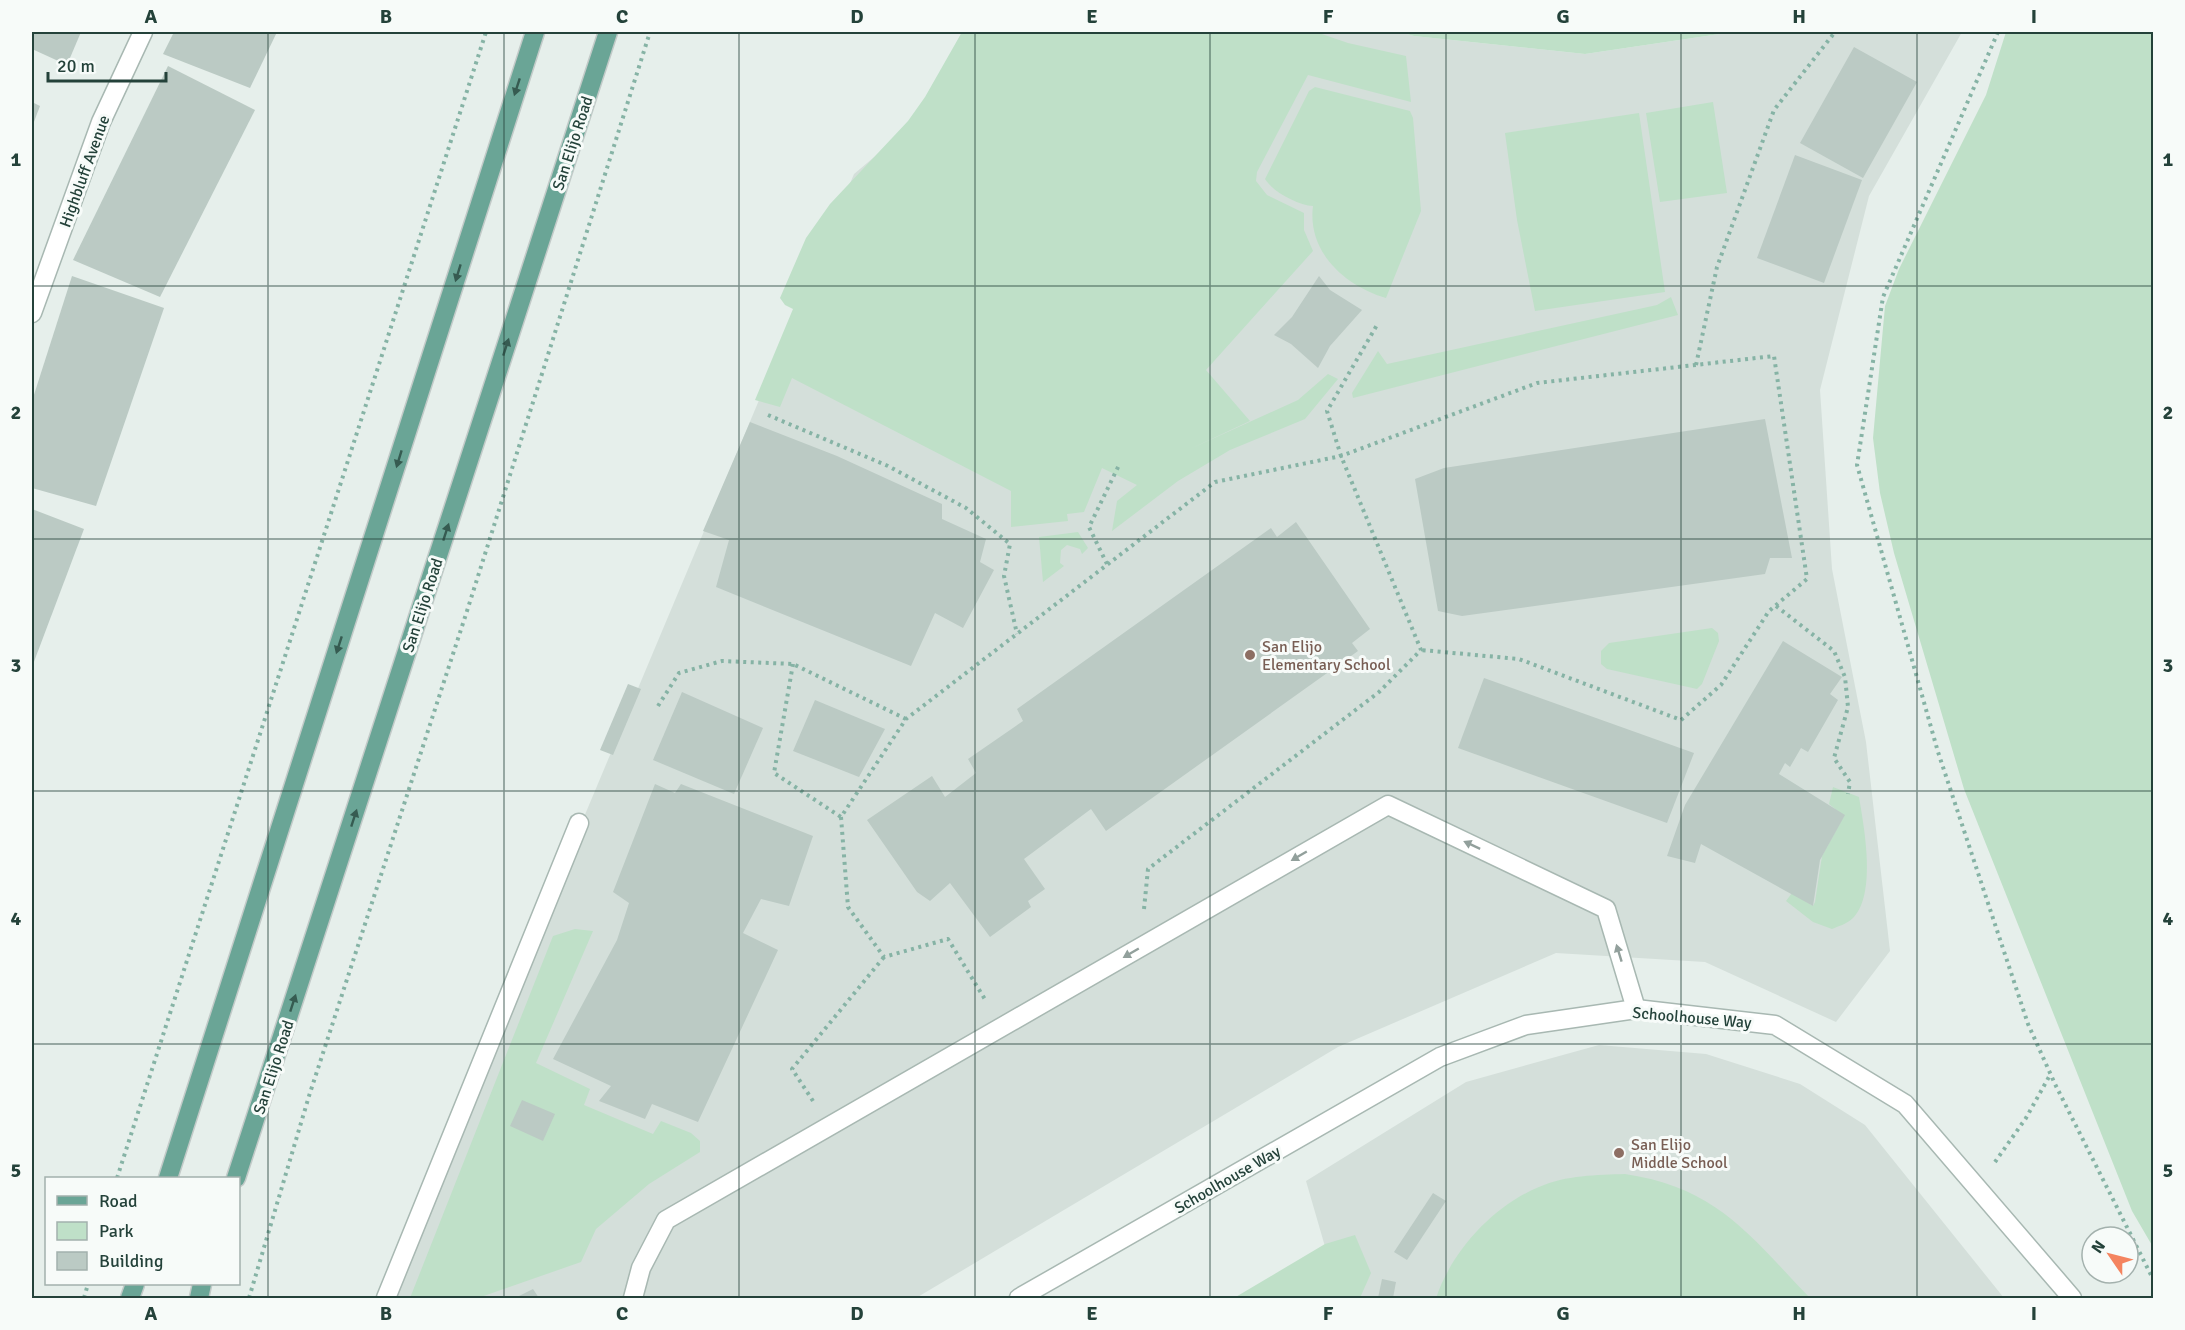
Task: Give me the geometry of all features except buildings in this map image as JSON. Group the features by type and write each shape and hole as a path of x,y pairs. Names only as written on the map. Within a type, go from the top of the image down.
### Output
{"main road":[{"path":"169,1177 535,32"},
{"name":"San Elijo Road","path":"237,1177 609,32"}],"street":[{"name":"Highbluff Avenue","path":"32,313 101,122 142,32"},
{"path":"633,1299 641,1268 666,1221 1388,805 1606,909 1636,1009"},
{"path":"386,1299 579,823"},
{"name":"Schoolhouse Way","path":"1019,1299 1440,1058 1526,1025 1636,1009 1775,1025 1905,1104 2072,1299"}],"path":[{"path":"118,1177 486,32"},
{"path":"249,1299 309,1096 467,611 650,32"},
{"path":"1696,365 1717,267 1774,110 1835,32"},
{"path":"1998,32 1882,297 1857,465 1938,752 2028,1024 2050,1074 2154,1281"},
{"path":"1377,325 1327,411 1341,456 1421,650"},
{"path":"884,957 848,908 841,817 906,719 1215,482 1341,456 1537,383 1774,356 1807,579 1776,606 1720,685 1681,720 1519,659 1421,650"},
{"path":"768,415 898,471 966,508 1010,544 1004,576 1017,634"},
{"path":"1107,564 1089,526 1119,465"},
{"path":"1776,606 1801,628 1834,651 1845,677 1848,707 1834,758 1850,783 1848,794"},
{"path":"1144,909 1148,869 1379,692 1421,650"},
{"path":"658,706 679,673 722,660 793,664 906,719"},
{"path":"793,664 774,773 841,817"},
{"path":"813,1101 792,1069 884,957 948,939 986,1001"},
{"path":"1976,1187 2026,1118 2050,1074"}],"shaded area":[{"name":"San Elijo Elementary School","path":"962,32 1400,32 1414,36 1585,54 1733,32 1962,32 1869,196 1820,390 1832,569 1866,742 1890,951 1836,1022 1705,962 1556,953 1338,1047 916,1298 382,1298 854,174 917,121"},
{"name":"San Elijo Middle School","path":"1599,1045 1706,1054 1800,1084 1865,1125 2004,1298 1252,1298 1326,1250 1306,1181 1466,1082"}],"green space":[{"path":"962,32 1316,32 1348,43 1406,56 1411,102 1308,75 1257,172 1256,181 1267,195 1304,213 1304,230 1313,251 1206,370 1250,421 1190,449 1298,400 1328,374 1338,379 1305,419 1230,450 1178,481 1112,531 1117,501 1137,485 1102,468 1084,512 1067,514 1068,521 1011,527 1011,491 792,378 780,407 755,400 793,309 785,305 780,298 806,238 830,204 908,121 925,97"},
{"path":"1400,32 1733,32 1585,54 1414,36"},
{"path":"2006,32 2153,32 2153,1247 2132,1211 1964,789 1894,553 1880,493 1873,438 1885,306 1899,269 1986,95"},
{"path":"1315,87 1410,111 1413,118 1421,211 1386,298 1356,285 1343,276 1332,265 1316,238 1313,206 1286,197 1265,179 1309,91"},
{"path":"1713,102 1727,193 1660,202 1646,113"},
{"path":"1639,113 1665,292 1535,311 1517,220 1505,133"},
{"path":"1671,297 1678,315 1353,398 1352,393 1378,351 1387,364 1657,305"},
{"path":"1078,532 1088,548 1082,554 1080,549 1067,545 1061,550 1060,563 1064,566 1043,582 1039,537"},
{"path":"1712,628 1718,633 1719,641 1702,684 1697,689 1607,669 1601,664 1601,651 1609,643"},
{"path":"1833,787 1859,797 1866,842 1867,877 1865,893 1853,918 1832,929 1813,922 1786,901 1792,893 1813,906 1815,902 1822,856 1844,816 1829,804"},
{"path":"575,929 593,931 536,1063 590,1089 584,1105 653,1134 661,1121 691,1133 700,1141 700,1152 649,1184 596,1229 581,1262 478,1298 410,1298 553,936"},
{"path":"1625,1174 1685,1190 1708,1203 1749,1235 1810,1298 1436,1298 1463,1247 1490,1218 1522,1195 1560,1180 1582,1176"},
{"path":"1355,1235 1371,1273 1360,1298 1234,1298 1325,1244"}],"place":[{"name":"San Elijo Elementary School","path":"1250,655"},
{"name":"San Elijo Middle School","path":"1619,1153"}]}
